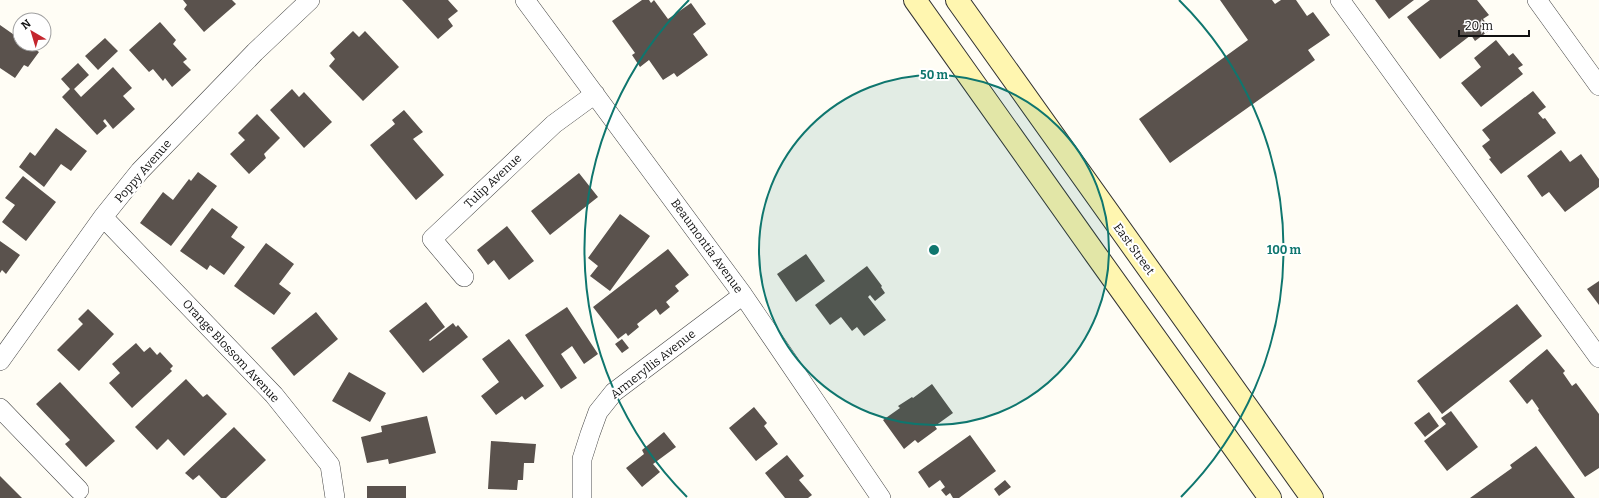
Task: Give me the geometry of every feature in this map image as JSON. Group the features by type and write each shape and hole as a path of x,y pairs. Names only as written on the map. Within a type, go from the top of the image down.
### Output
{"main road":[{"path":"915,0 1270,498"},
{"name":"East Street","path":"957,0 1312,498"}],"street":[{"name":"Poppy Avenue","path":"0,361 103,217 140,171 254,52 310,0"},
{"name":"Beaumontia Avenue","path":"525,0 743,295 881,498"},
{"path":"1340,0 1599,358"},
{"path":"1536,0 1599,86"},
{"name":"Tulip Avenue","path":"464,277 432,239 554,124 595,94"},
{"name":"Orange Blossom Avenue","path":"103,217 274,395 330,465 335,498"},
{"name":"Armeryllis Avenue","path":"582,498 582,459 598,412 614,392 743,295"},
{"path":"0,408 79,490"}],"building":[{"path":"183,0 232,0 236,4 204,32 184,9 187,5"},
{"path":"402,0 448,0 458,11 448,19 453,26 438,39"},
{"path":"642,0 649,0 651,3 654,0 668,19 691,3 706,24 693,34 708,55 677,77 674,73 663,80 649,60 640,67 632,55 635,53 612,21"},
{"path":"1220,0 1272,0 1275,4 1281,0 1296,0 1307,16 1313,12 1330,35 1308,50 1315,60 1170,163 1139,119 1248,40"},
{"path":"1375,0 1414,0 1389,19"},
{"path":"1430,0 1477,0 1489,15 1483,19 1491,29 1475,41 1471,35 1440,59 1407,17"},
{"path":"160,22 176,40 173,44 187,59 183,62 191,70 172,87 165,78 163,81 153,69 149,72 129,50"},
{"path":"0,25 12,33 12,52 39,52 28,67 24,65 15,78 0,68"},
{"path":"353,31 359,37 365,31 399,67 363,101 329,66 335,59 330,53"},
{"path":"105,38 118,51 98,70 85,56"},
{"path":"1496,40 1509,56 1513,53 1523,65 1518,68 1523,74 1481,107 1461,83 1481,67 1474,58"},
{"path":"78,63 89,75 74,89 81,97 113,67 132,88 123,96 135,109 113,129 105,119 103,121 107,126 97,135 62,97 70,89 61,79"},
{"path":"292,89 299,97 304,92 332,122 304,148 270,110"},
{"path":"1533,91 1546,107 1538,113 1543,119 1545,118 1556,133 1501,174 1489,159 1491,158 1482,146 1490,140 1482,130"},
{"path":"404,110 423,132 413,139 444,175 416,200 370,145 395,124 392,120"},
{"path":"257,114 280,138 264,154 266,158 249,174 230,154 245,140 238,133"},
{"path":"56,128 87,151 71,171 61,164 44,187 19,167 30,152 35,156"},
{"path":"1561,150 1570,162 1581,154 1599,179 1599,187 1565,212 1549,192 1542,197 1527,176"},
{"path":"198,172 217,186 171,246 140,223 163,192 173,200 189,179 191,181"},
{"path":"579,173 598,197 550,235 531,211"},
{"path":"23,176 56,202 26,241 2,222 15,205 5,198"},
{"path":"212,208 238,227 231,237 245,247 224,275 210,265 207,270 180,251"},
{"path":"620,214 650,236 610,291 590,276 598,266 588,258"},
{"path":"507,226 534,261 509,280 494,260 488,265 477,250"},
{"path":"0,241 20,255 6,274 2,270 0,273"},
{"path":"266,243 294,264 279,284 291,293 274,315 234,286"},
{"path":"668,249 689,275 675,286 679,291 666,302 670,307 660,315 656,309 637,324 639,327 628,336 626,333 618,339 593,307"},
{"path":"806,254 825,281 796,302 777,274"},
{"path":"867,266 882,286 881,287 885,293 875,301 870,295 868,297 886,320 864,336 857,327 852,331 841,317 830,325 815,305"},
{"path":"1599,281 1599,305 1587,289"},
{"path":"426,302 445,327 429,340 430,341 453,323 456,327 458,325 468,337 423,373 389,331"},
{"path":"1517,304 1542,336 1442,414 1417,381"},
{"path":"567,307 598,354 584,364 572,346 561,354 577,378 561,389 525,335"},
{"path":"88,309 114,334 79,371 57,350 83,324 78,319"},
{"path":"316,312 338,339 294,376 271,348"},
{"path":"509,339 544,386 525,400 522,396 496,415 481,396 499,382 482,359"},
{"path":"622,339 629,348 622,353 615,344"},
{"path":"136,343 144,352 150,347 157,355 160,352 173,366 170,369 172,371 132,408 109,383 120,373 112,364"},
{"path":"1547,349 1565,371 1563,373 1572,386 1576,383 1599,414 1599,468 1585,477 1538,410 1539,409 1532,399 1527,404 1509,381"},
{"path":"349,372 386,393 370,422 332,401"},
{"path":"186,379 203,397 207,394 227,414 184,456 168,439 157,450 135,427"},
{"path":"60,382 115,441 86,467 65,444 70,440 36,404"},
{"path":"932,384 953,413 935,426 937,429 918,443 915,440 904,449 883,420 900,408 898,406 912,397 913,398"},
{"path":"754,407 767,423 764,426 778,444 756,461 729,428"},
{"path":"1451,411 1478,447 1447,471 1424,441 1446,424 1441,418"},
{"path":"1429,412 1439,426 1425,437 1414,423"},
{"path":"427,416 436,453 389,464 388,459 367,463 361,437 382,432 381,426"},
{"path":"234,427 266,460 226,498 221,498 199,475 193,480 185,473"},
{"path":"664,432 676,447 653,464 660,472 642,487 626,468 644,454 642,450"},
{"path":"970,435 996,471 959,498 953,498 950,493 946,496 941,490 945,487 940,480 929,488 918,472"},
{"path":"491,441 536,444 534,463 524,463 523,480 518,480 517,490 488,489"},
{"path":"1536,446 1575,498 1470,498 1512,468 1510,465"},
{"path":"787,455 804,476 799,480 812,495 808,498 785,498 765,473"},
{"path":"0,476 22,498 0,498"},
{"path":"1005,480 1011,487 999,496 994,489"},
{"path":"367,486 406,486 406,498 367,498"}]}
